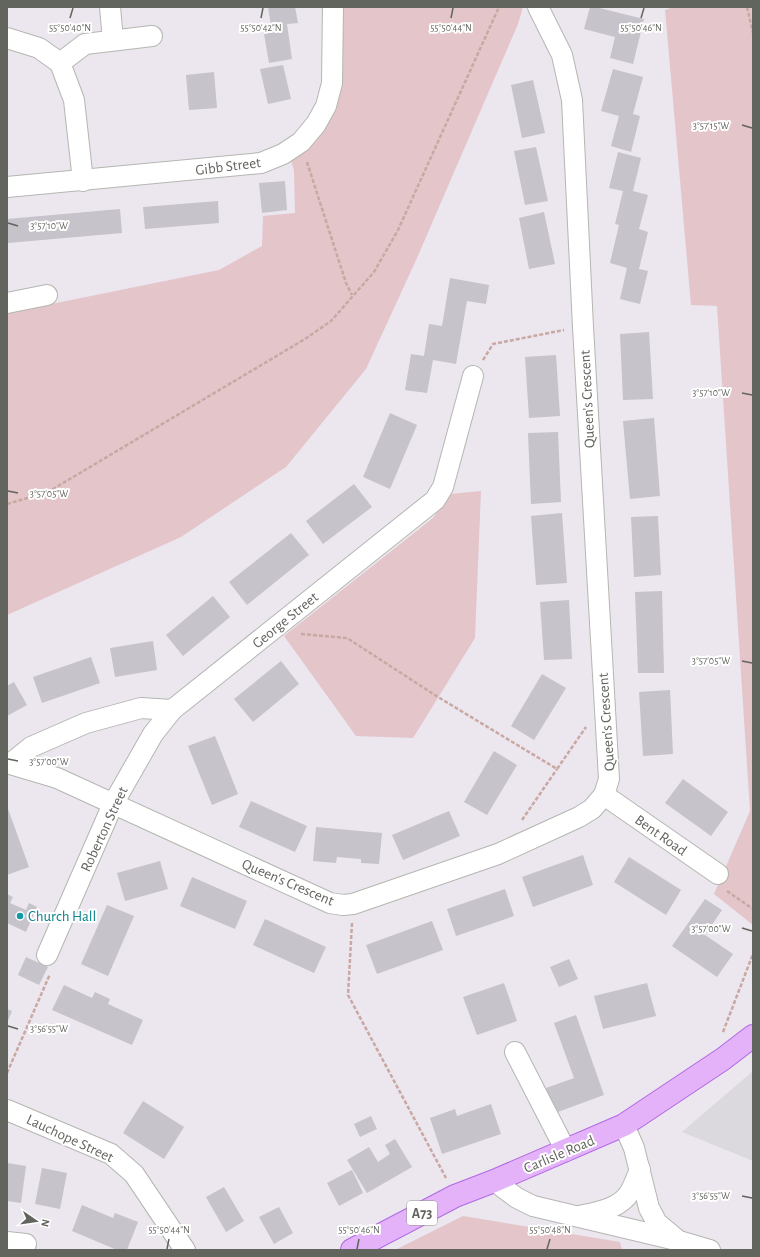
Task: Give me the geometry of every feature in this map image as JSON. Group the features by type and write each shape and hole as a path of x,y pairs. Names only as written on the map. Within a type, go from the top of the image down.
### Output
{"main road":[{"name":"Carlisle Road","path":"352,1250 455,1196 566,1151 624,1125 723,1059 753,1036"}],"street":[{"path":"110,7 113,40"},
{"name":"Gibb Street","path":"7,187 261,164 283,154 301,142 316,124 326,106 332,83 333,7"},
{"name":"Queen's Crescent","path":"8,764 57,778 330,903 343,905 353,904 498,854 592,810 604,795 609,779 583,327 572,100 562,55 538,7"},
{"path":"60,63 85,44 152,36"},
{"path":"7,38 38,48 60,63 74,100 83,181"},
{"path":"7,303 47,295"},
{"name":"George Street","path":"172,710 435,500 443,487 473,376"},
{"path":"8,764 31,747 86,723 141,708 172,710"},
{"name":"Roberton Street","path":"47,955 113,804 153,734 172,710"},
{"name":"Bent Road","path":"604,795 718,874"},
{"path":"515,1052 566,1151"},
{"name":"Lauchope Street","path":"7,1110 111,1154 134,1174 185,1250"},
{"path":"624,1125 634,1148 649,1208 658,1223 676,1240"},
{"path":"576,1216 604,1210 616,1205 629,1194 640,1169"},
{"path":"494,1181 517,1198 533,1206 676,1240 710,1250"}],"path":[{"path":"7,504 48,492 305,339 331,321 374,272 398,230 499,7"},
{"path":"747,7 753,32"},
{"path":"301,142 346,283 352,296"},
{"path":"473,376 493,344 583,327"},
{"path":"289,617 296,633 347,638 438,697 557,769"},
{"path":"521,822 604,700"},
{"path":"718,874 712,882 753,909"},
{"path":"353,904 348,995 455,1196"},
{"path":"723,1059 718,1046 753,954"},
{"path":"7,1073 55,961 47,955"}],"shaded area":[{"path":"338,7 523,7 518,24 417,258 366,369 286,467 181,537 7,615 7,313 219,270 262,246 263,216 295,213 294,171 290,156 319,127"},
{"path":"674,7 753,7 753,925 714,894 750,811 717,306 691,305 665,10"},
{"path":"481,491 475,638 413,738 356,736 284,636 433,518 450,494"},
{"path":"753,1071 753,1161 682,1132"},
{"path":"463,1216 620,1242 622,1250 395,1250"}],"building":[{"path":"268,7 295,7 298,23 287,24 292,59 269,63 264,34 272,32"},
{"path":"590,7 644,19 633,64 610,58 615,37 584,29"},
{"path":"283,65 291,99 268,104 260,69"},
{"path":"613,69 643,77 633,114 640,116 631,152 611,146 619,116 601,111"},
{"path":"214,72 217,108 189,110 186,75"},
{"path":"533,80 545,133 522,138 511,85"},
{"path":"536,147 548,201 525,205 514,151"},
{"path":"618,152 641,158 633,191 648,195 639,229 648,232 639,269 648,271 640,304 620,299 627,268 610,263 619,225 615,224 623,191 609,188"},
{"path":"285,181 287,210 262,213 259,183"},
{"path":"218,201 219,223 145,229 143,207"},
{"path":"120,209 122,233 8,243 7,219"},
{"path":"544,212 555,264 529,269 519,218"},
{"path":"450,278 489,285 486,304 467,301 456,364 433,360 427,393 405,390 411,354 424,356 429,324 442,326"},
{"path":"649,332 653,399 623,400 620,334"},
{"path":"556,355 560,416 529,418 525,357"},
{"path":"390,413 417,425 390,489 363,477"},
{"path":"654,418 660,496 630,499 623,421"},
{"path":"558,432 561,502 531,504 528,433"},
{"path":"354,484 372,507 323,544 306,521"},
{"path":"562,513 567,583 536,585 531,516"},
{"path":"658,516 661,575 634,577 631,517"},
{"path":"291,533 309,555 247,605 229,582"},
{"path":"662,591 664,673 638,673 635,592"},
{"path":"213,596 230,617 183,656 166,635"},
{"path":"569,600 572,659 544,660 540,602"},
{"path":"153,641 157,670 115,677 110,648"},
{"path":"91,657 100,683 42,703 33,677"},
{"path":"281,661 299,684 253,722 234,699"},
{"path":"542,674 566,688 534,740 511,726"},
{"path":"14,682 27,705 7,716 7,686"},
{"path":"670,690 673,754 643,756 639,692"},
{"path":"215,736 238,794 212,805 188,746"},
{"path":"494,751 517,765 487,815 464,802"},
{"path":"683,779 728,812 711,836 665,803"},
{"path":"251,801 307,826 295,852 239,827"},
{"path":"7,806 29,867 7,875"},
{"path":"449,811 460,836 403,860 392,835"},
{"path":"316,827 382,833 379,864 361,863 361,859 337,857 336,863 313,861"},
{"path":"583,855 593,885 533,907 522,877"},
{"path":"629,857 681,890 666,915 614,882"},
{"path":"160,861 168,889 125,901 117,873"},
{"path":"192,877 247,901 235,929 180,906"},
{"path":"505,889 514,916 456,936 447,909"},
{"name":"Church Hall","path":"7,894 13,897 10,903 26,910 29,903 37,907 26,932 7,923"},
{"path":"705,899 722,910 705,935 733,954 717,977 672,946"},
{"path":"107,905 134,916 108,976 81,964"},
{"path":"265,919 326,947 314,973 253,945"},
{"path":"432,921 443,950 377,974 366,945"},
{"path":"26,957 48,967 39,985 18,975"},
{"path":"569,959 578,979 559,987 550,967"},
{"path":"504,983 517,1021 477,1035 463,997"},
{"path":"647,983 656,1016 603,1029 594,996"},
{"path":"64,985 92,998 95,992 110,999 108,1004 143,1020 132,1045 52,1010"},
{"path":"7,1009 12,1011 7,1023"},
{"path":"576,1015 604,1095 555,1113 546,1088 574,1078 554,1023"},
{"path":"143,1101 184,1127 164,1159 123,1133"},
{"path":"491,1104 501,1134 442,1154 430,1118 455,1109 457,1116"},
{"path":"371,1116 377,1129 360,1137 354,1124"},
{"path":"395,1139 412,1167 367,1193 347,1160 369,1147 378,1162 390,1154 385,1145"},
{"path":"7,1163 26,1166 21,1203 7,1201"},
{"path":"42,1168 67,1173 60,1209 35,1204"},
{"path":"352,1170 363,1193 339,1206 327,1183"},
{"path":"224,1187 244,1221 226,1232 206,1197"},
{"path":"82,1205 113,1218 115,1213 138,1222 127,1250 117,1250 72,1231"},
{"path":"279,1207 293,1233 274,1244 259,1217"}],"place":[{"name":"Church Hall","path":"20,916"}]}
